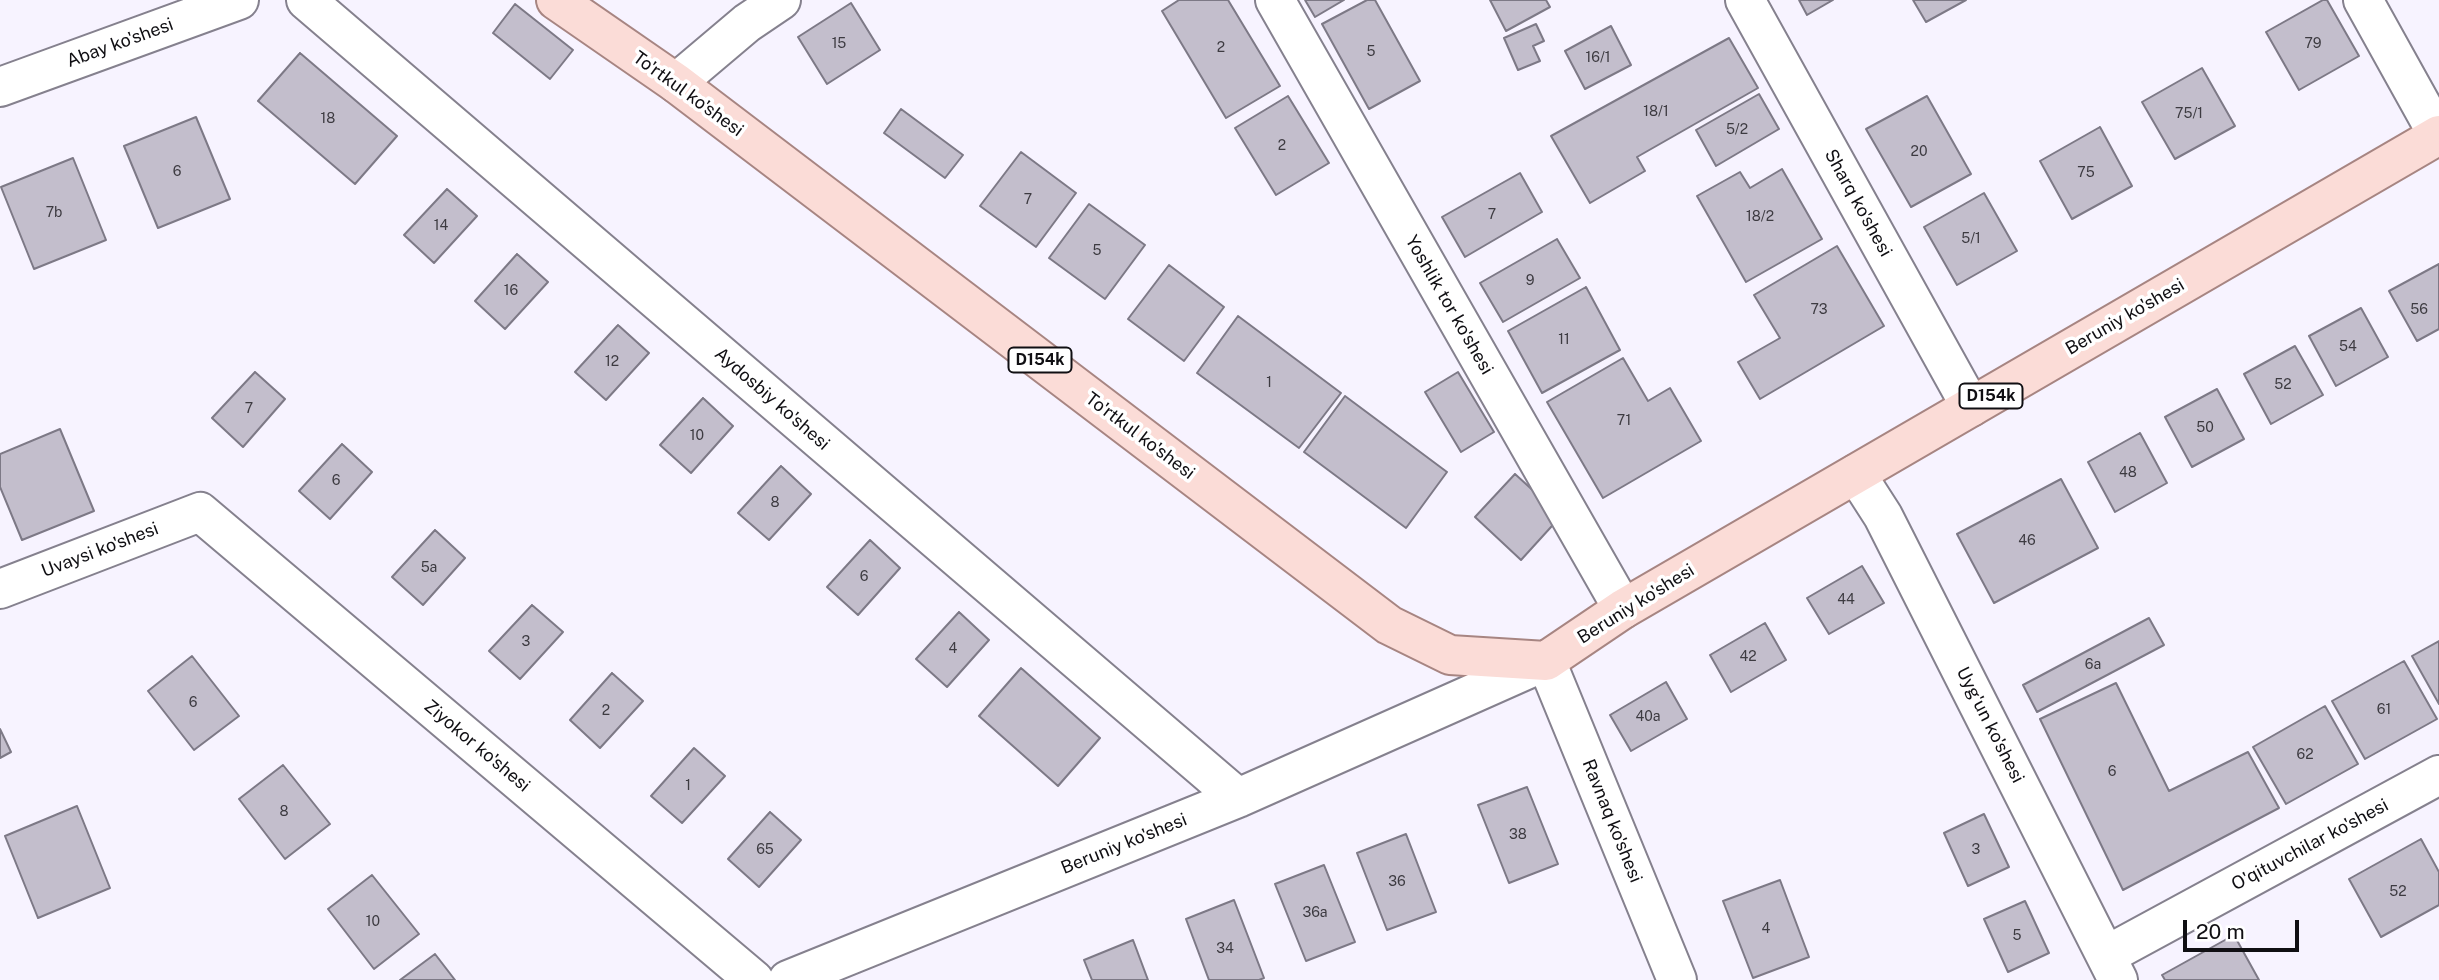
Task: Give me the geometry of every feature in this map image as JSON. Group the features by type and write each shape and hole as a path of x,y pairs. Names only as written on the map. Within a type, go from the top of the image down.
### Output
{"main road":[{"name":"To'rtkul ko'shesi","path":"556,0 676,83 1389,625 1450,655 1546,661"},
{"name":"Beruniy ko'shesi","path":"1546,661 1623,609 2439,135"}],"street":[{"name":"Abay ko'shesi","path":"0,87 239,0"},
{"name":"Aydosbiy ko'shesi","path":"306,0 1238,798"},
{"path":"676,83 747,23 781,0"},
{"name":"Yoshlik tor ko'shesi","path":"1275,0 1623,609"},
{"name":"Sharq ko'shesi","path":"1745,0 1971,407"},
{"path":"2363,0 2439,135"},
{"name":"Uyg'un ko'shesi","path":"1856,474 1884,516 2112,968"},
{"name":"Uvaysi ko'shesi","path":"0,589 200,512"},
{"name":"Ziyokor ko'shesi","path":"200,512 754,980"},
{"name":"Beruniy ko'shesi","path":"788,980 1238,798 1546,661"},
{"name":"Ravnaq ko'shesi","path":"1546,661 1677,980"},
{"name":"O'qituvchilar ko'shesi","path":"2112,968 2439,775"}],"building":[{"path":"1179,0 1228,0 1280,86 1226,118 1162,11"},
{"path":"1305,0 1344,0 1315,17"},
{"path":"1367,0 1375,0 1420,81 1369,109 1322,24"},
{"path":"1490,0 1546,0 1550,7 1506,31"},
{"path":"1799,0 1833,0 1807,15"},
{"path":"1913,0 1966,0 1926,22"},
{"path":"2327,0 2359,56 2299,90 2266,32"},
{"path":"851,3 880,50 827,84 798,37"},
{"path":"515,4 573,50 550,79 493,33"},
{"path":"1536,24 1544,41 1533,46 1540,61 1518,70 1504,38"},
{"path":"1611,26 1631,65 1585,89 1565,51"},
{"path":"1729,38 1758,88 1637,157 1645,171 1590,203 1551,136"},
{"path":"300,53 397,136 355,184 258,101"},
{"path":"2202,68 2235,126 2175,159 2142,102"},
{"path":"1759,94 1779,129 1716,166 1696,130"},
{"path":"1288,96 1329,163 1276,195 1235,128"},
{"path":"1927,96 1971,174 1911,207 1866,129"},
{"path":"901,109 963,155 945,178 884,133"},
{"path":"196,117 230,199 158,228 124,146"},
{"path":"2100,127 2132,186 2072,219 2040,161"},
{"path":"1021,152 1076,193 1036,247 980,206"},
{"path":"73,158 106,240 34,269 1,187"},
{"path":"1782,169 1822,239 1746,282 1697,196 1740,172 1750,188"},
{"path":"1520,173 1542,212 1465,257 1442,217"},
{"path":"447,189 477,216 434,263 404,235"},
{"path":"1984,193 2017,251 1957,285 1924,227"},
{"path":"1089,204 1145,245 1105,299 1049,258"},
{"path":"1557,239 1580,278 1503,322 1480,283"},
{"path":"1837,246 1884,326 1760,399 1738,362 1780,338 1754,295"},
{"path":"517,254 548,282 505,329 475,301"},
{"path":"2439,264 2439,329 2417,341 2389,291"},
{"path":"1169,265 1224,307 1184,361 1128,319"},
{"path":"1586,287 1620,350 1542,393 1508,331"},
{"path":"2361,308 2388,357 2336,386 2309,336"},
{"path":"1238,316 1341,393 1299,448 1197,373"},
{"path":"618,325 649,353 606,400 575,372"},
{"path":"2295,346 2323,395 2271,424 2244,374"},
{"path":"1623,358 1648,401 1670,388 1701,441 1603,498 1547,402"},
{"path":"255,372 285,399 243,447 212,418"},
{"path":"1458,372 1494,432 1461,452 1425,392"},
{"path":"2217,389 2244,439 2192,467 2165,417"},
{"path":"1345,396 1447,472 1406,528 1304,452"},
{"path":"703,398 733,426 691,473 660,445"},
{"path":"60,429 94,511 22,540 0,487 0,454"},
{"path":"2140,433 2167,483 2115,512 2088,462"},
{"path":"342,444 372,472 330,519 299,491"},
{"path":"781,466 811,494 769,540 738,513"},
{"path":"1515,474 1561,516 1521,560 1475,517"},
{"path":"2061,479 2098,548 1994,603 1957,534"},
{"path":"435,530 465,558 423,605 392,577"},
{"path":"870,540 900,568 858,615 827,587"},
{"path":"1862,566 1884,603 1829,634 1807,598"},
{"path":"532,605 563,632 520,679 489,651"},
{"path":"959,612 989,640 947,687 916,659"},
{"path":"2149,618 2164,645 2037,712 2023,685"},
{"path":"1765,623 1786,660 1731,692 1710,655"},
{"path":"2439,641 2439,704 2412,656"},
{"path":"192,656 239,716 194,750 148,691"},
{"path":"2404,661 2437,719 2365,759 2332,701"},
{"path":"1021,668 1100,738 1058,786 979,716"},
{"path":"612,673 643,701 600,748 570,720"},
{"path":"1666,682 1687,719 1631,751 1610,715"},
{"path":"2116,683 2169,791 2248,752 2279,808 2123,890 2040,719"},
{"path":"2325,706 2358,764 2286,804 2253,747"},
{"path":"0,729 11,752 0,758"},
{"path":"694,748 725,776 682,823 651,796"},
{"path":"283,765 330,824 285,859 239,799"},
{"path":"1527,787 1558,864 1509,883 1478,805"},
{"path":"77,806 110,888 38,918 5,836"},
{"path":"770,812 801,840 759,887 728,859"},
{"path":"1984,814 2009,867 1968,886 1944,833"},
{"path":"1406,834 1436,912 1387,930 1357,853"},
{"path":"2421,839 2439,872 2439,905 2381,937 2349,879"},
{"path":"1324,865 1355,942 1306,961 1275,884"},
{"path":"372,875 419,934 374,969 328,909"},
{"path":"1780,880 1809,957 1753,978 1723,901"},
{"path":"1234,900 1264,978 1209,980 1186,919"},
{"path":"2025,901 2049,953 2008,972 1984,919"},
{"path":"2234,935 2259,980 2165,980 2162,975"},
{"path":"1133,940 1148,980 1092,980 1084,960"},
{"path":"435,954 455,980 400,980"}]}
